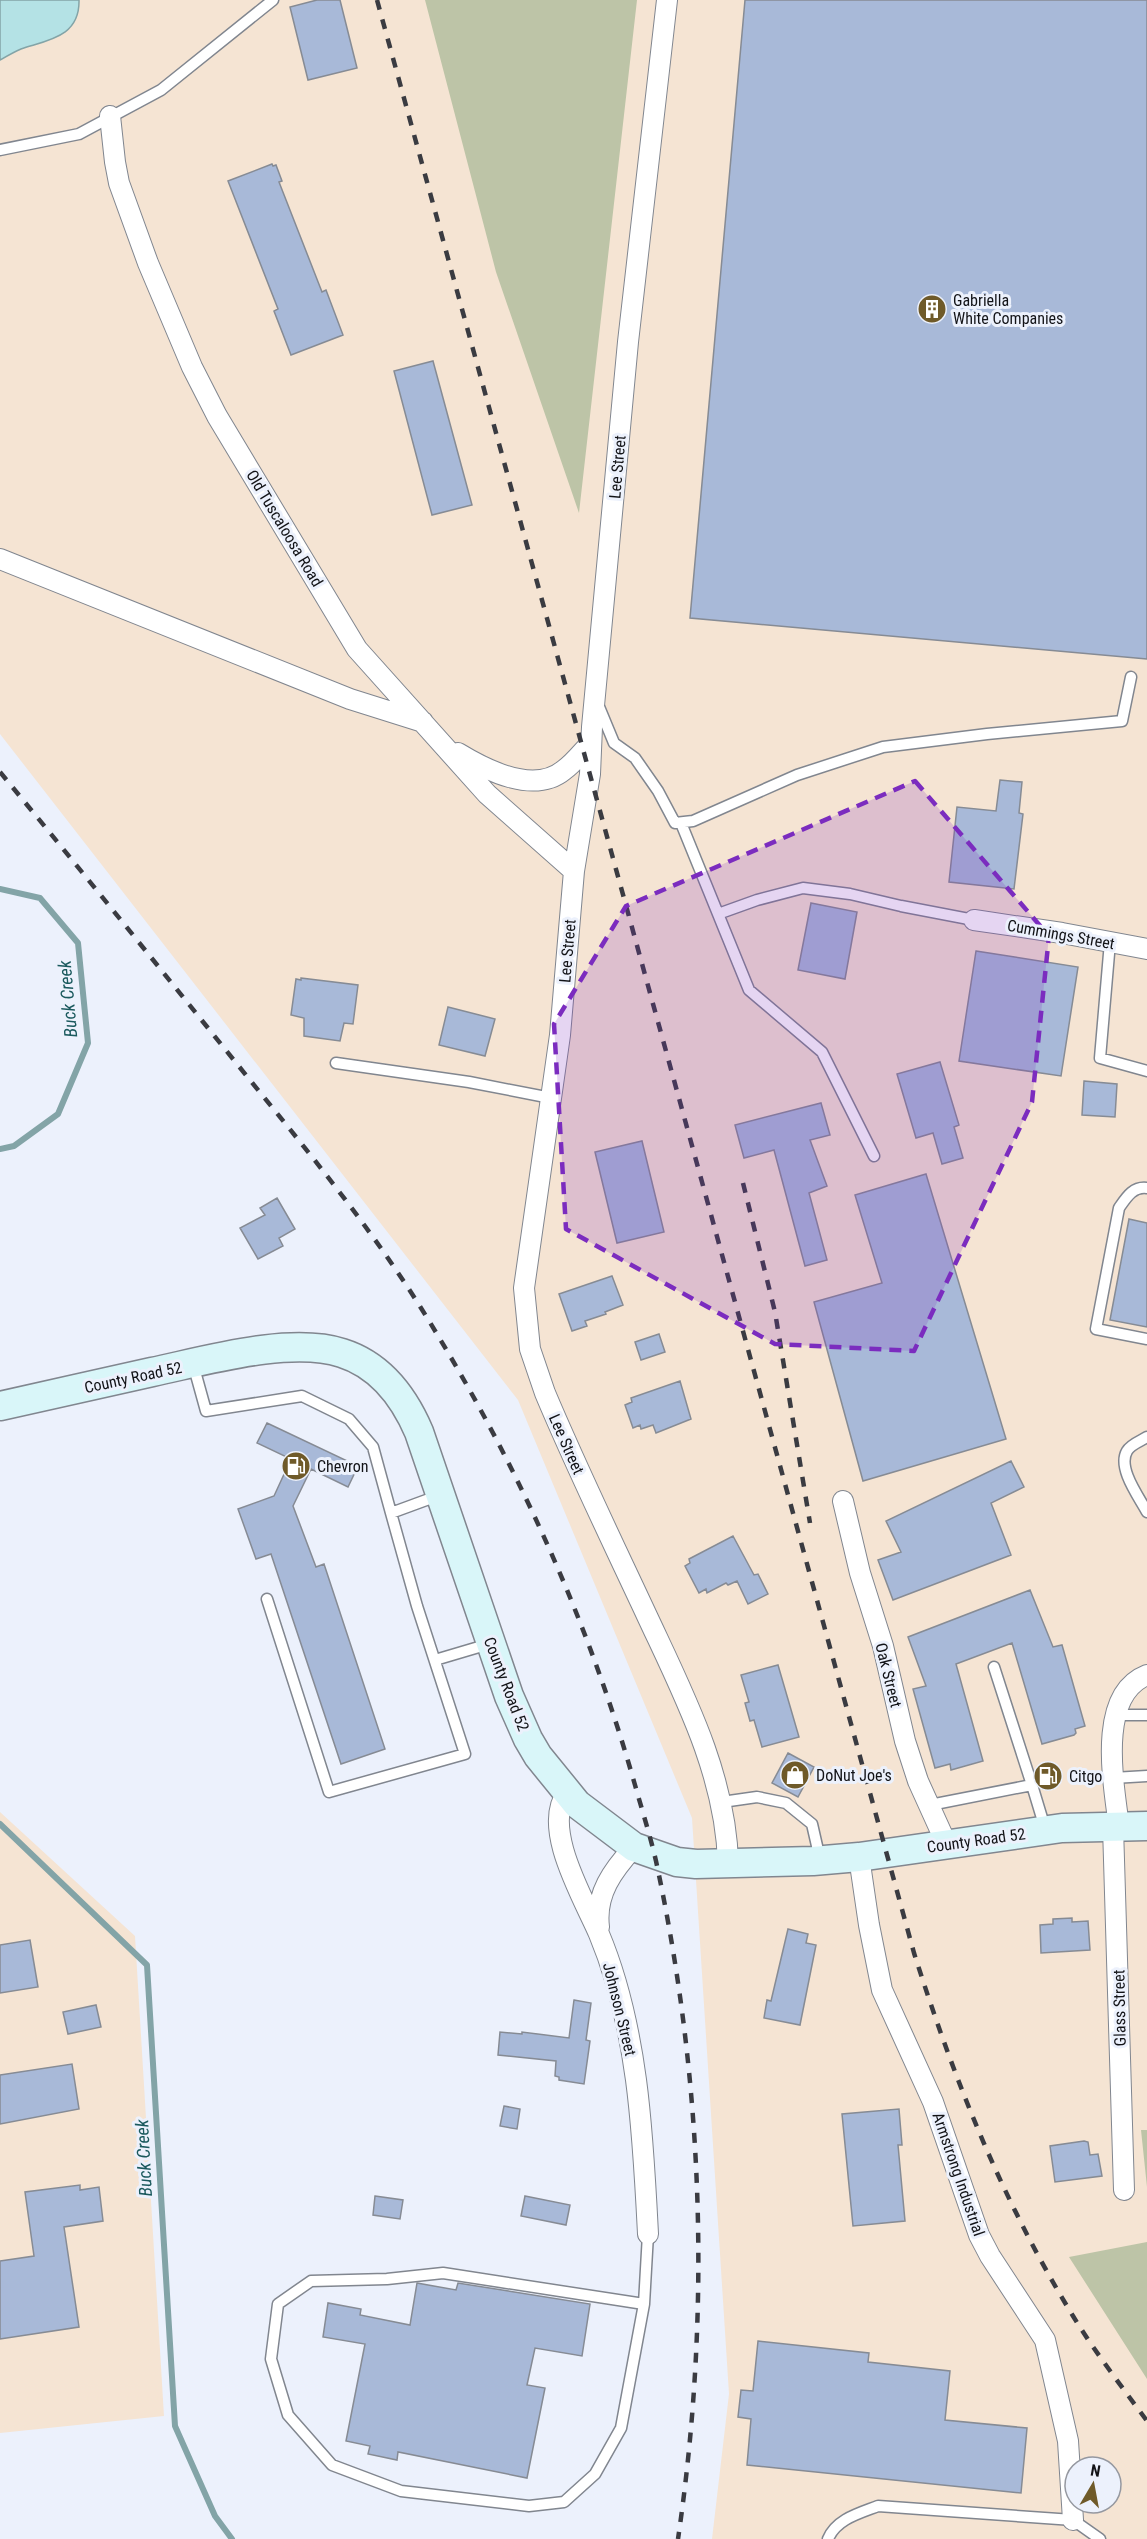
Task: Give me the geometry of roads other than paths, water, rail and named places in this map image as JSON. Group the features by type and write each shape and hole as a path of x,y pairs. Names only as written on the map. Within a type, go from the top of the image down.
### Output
{"street":[{"name":"Lee Street","path":"667,0 628,342 590,774 574,871 560,1035 524,1288 526,1331 530,1349 564,1438 694,1720 722,1803 727,1834 728,1863"},
{"name":"Old Tuscaloosa Road","path":"110,116 119,183 192,368 217,416 357,649 487,794 574,871"},
{"path":"0,559 350,699 424,722 455,752 476,764 518,779 540,781 563,772 591,743"},
{"name":"Cummings Street","path":"974,920 1147,949"},
{"name":"County Road 52","path":"0,1406 264,1350 305,1347 342,1353 363,1363 378,1374 403,1400 419,1432 509,1696 528,1739 538,1756 567,1793 613,1834 634,1847 676,1862 821,1860 859,1857 1045,1830 1147,1826"},
{"name":"Oak Street","path":"843,1501 883,1646 905,1741 918,1781 946,1845"},
{"name":"Glass Street","path":"1124,2190 1116,1827 1112,1748 1116,1715 1124,1693 1147,1675"},
{"name":"Johnson Street","path":"567,1793 559,1809 560,1833 567,1860 600,1936 616,1986 636,2078 644,2143 648,2234"},
{"path":"600,1936 599,1905 605,1885 634,1847"},
{"name":"Armstrong Industrial","path":"859,1857 882,1990 933,2102 979,2235 990,2256 1045,2340 1068,2441 1073,2520"}],"lane":[{"path":"0,150 79,134 161,90 273,0"},
{"path":"596,699 614,743 635,758 658,791 675,823 681,823 693,821 797,775 883,747 1122,721 1131,677"},
{"path":"681,823 749,990 822,1052 874,1156"},
{"path":"718,914 757,900 803,888 850,894 974,920"},
{"path":"1110,942 1100,1058 1147,1071"},
{"path":"336,1063 469,1082 550,1098"},
{"path":"1147,1188 1142,1187 1128,1194 1119,1208 1096,1329 1147,1339"},
{"path":"193,1364 206,1411 302,1396 349,1419 373,1447 465,1754 329,1792 267,1599"},
{"path":"1147,1437 1133,1445 1125,1458 1125,1469 1147,1512"},
{"path":"391,1513 442,1495"},
{"path":"435,1660 491,1644"},
{"path":"994,1667 1045,1830"},
{"path":"1116,1715 1147,1715"},
{"path":"1113,1778 1147,1776"},
{"path":"930,1805 1032,1785"},
{"path":"722,1803 758,1797 786,1803 812,1824 821,1860"},
{"path":"644,2304 442,2273 387,2280 311,2281 278,2304 271,2359 288,2415 332,2465 401,2491 529,2506 564,2502 595,2474 621,2428 644,2304 648,2234"},
{"path":"828,2539 830,2533 849,2517 878,2506 1073,2520 1100,2539"}],"waterway":[{"name":"Buck Creek","path":"0,889 40,898 78,943 88,1043 58,1114 14,1146 0,1149"},
{"name":"Buck Creek","path":"0,1824 147,1965 175,2426 215,2516 232,2539"}],"railway":[{"path":"377,0 914,1953 946,2048 1002,2184 1047,2272 1081,2329 1147,2421"},
{"path":"0,772 309,1153 400,1276 455,1364 487,1422 517,1480 571,1599 616,1722 649,1832 672,1945 684,2029 693,2114 698,2284 695,2370 678,2539"},
{"path":"743,1183 775,1312 810,1523"}],"place":[{"name":"Gabriella White Companies","path":"932,309"},
{"name":"Chevron","path":"296,1466"},
{"name":"DoNut Joe's","path":"795,1775"},
{"name":"Citgo","path":"1048,1776"}]}
